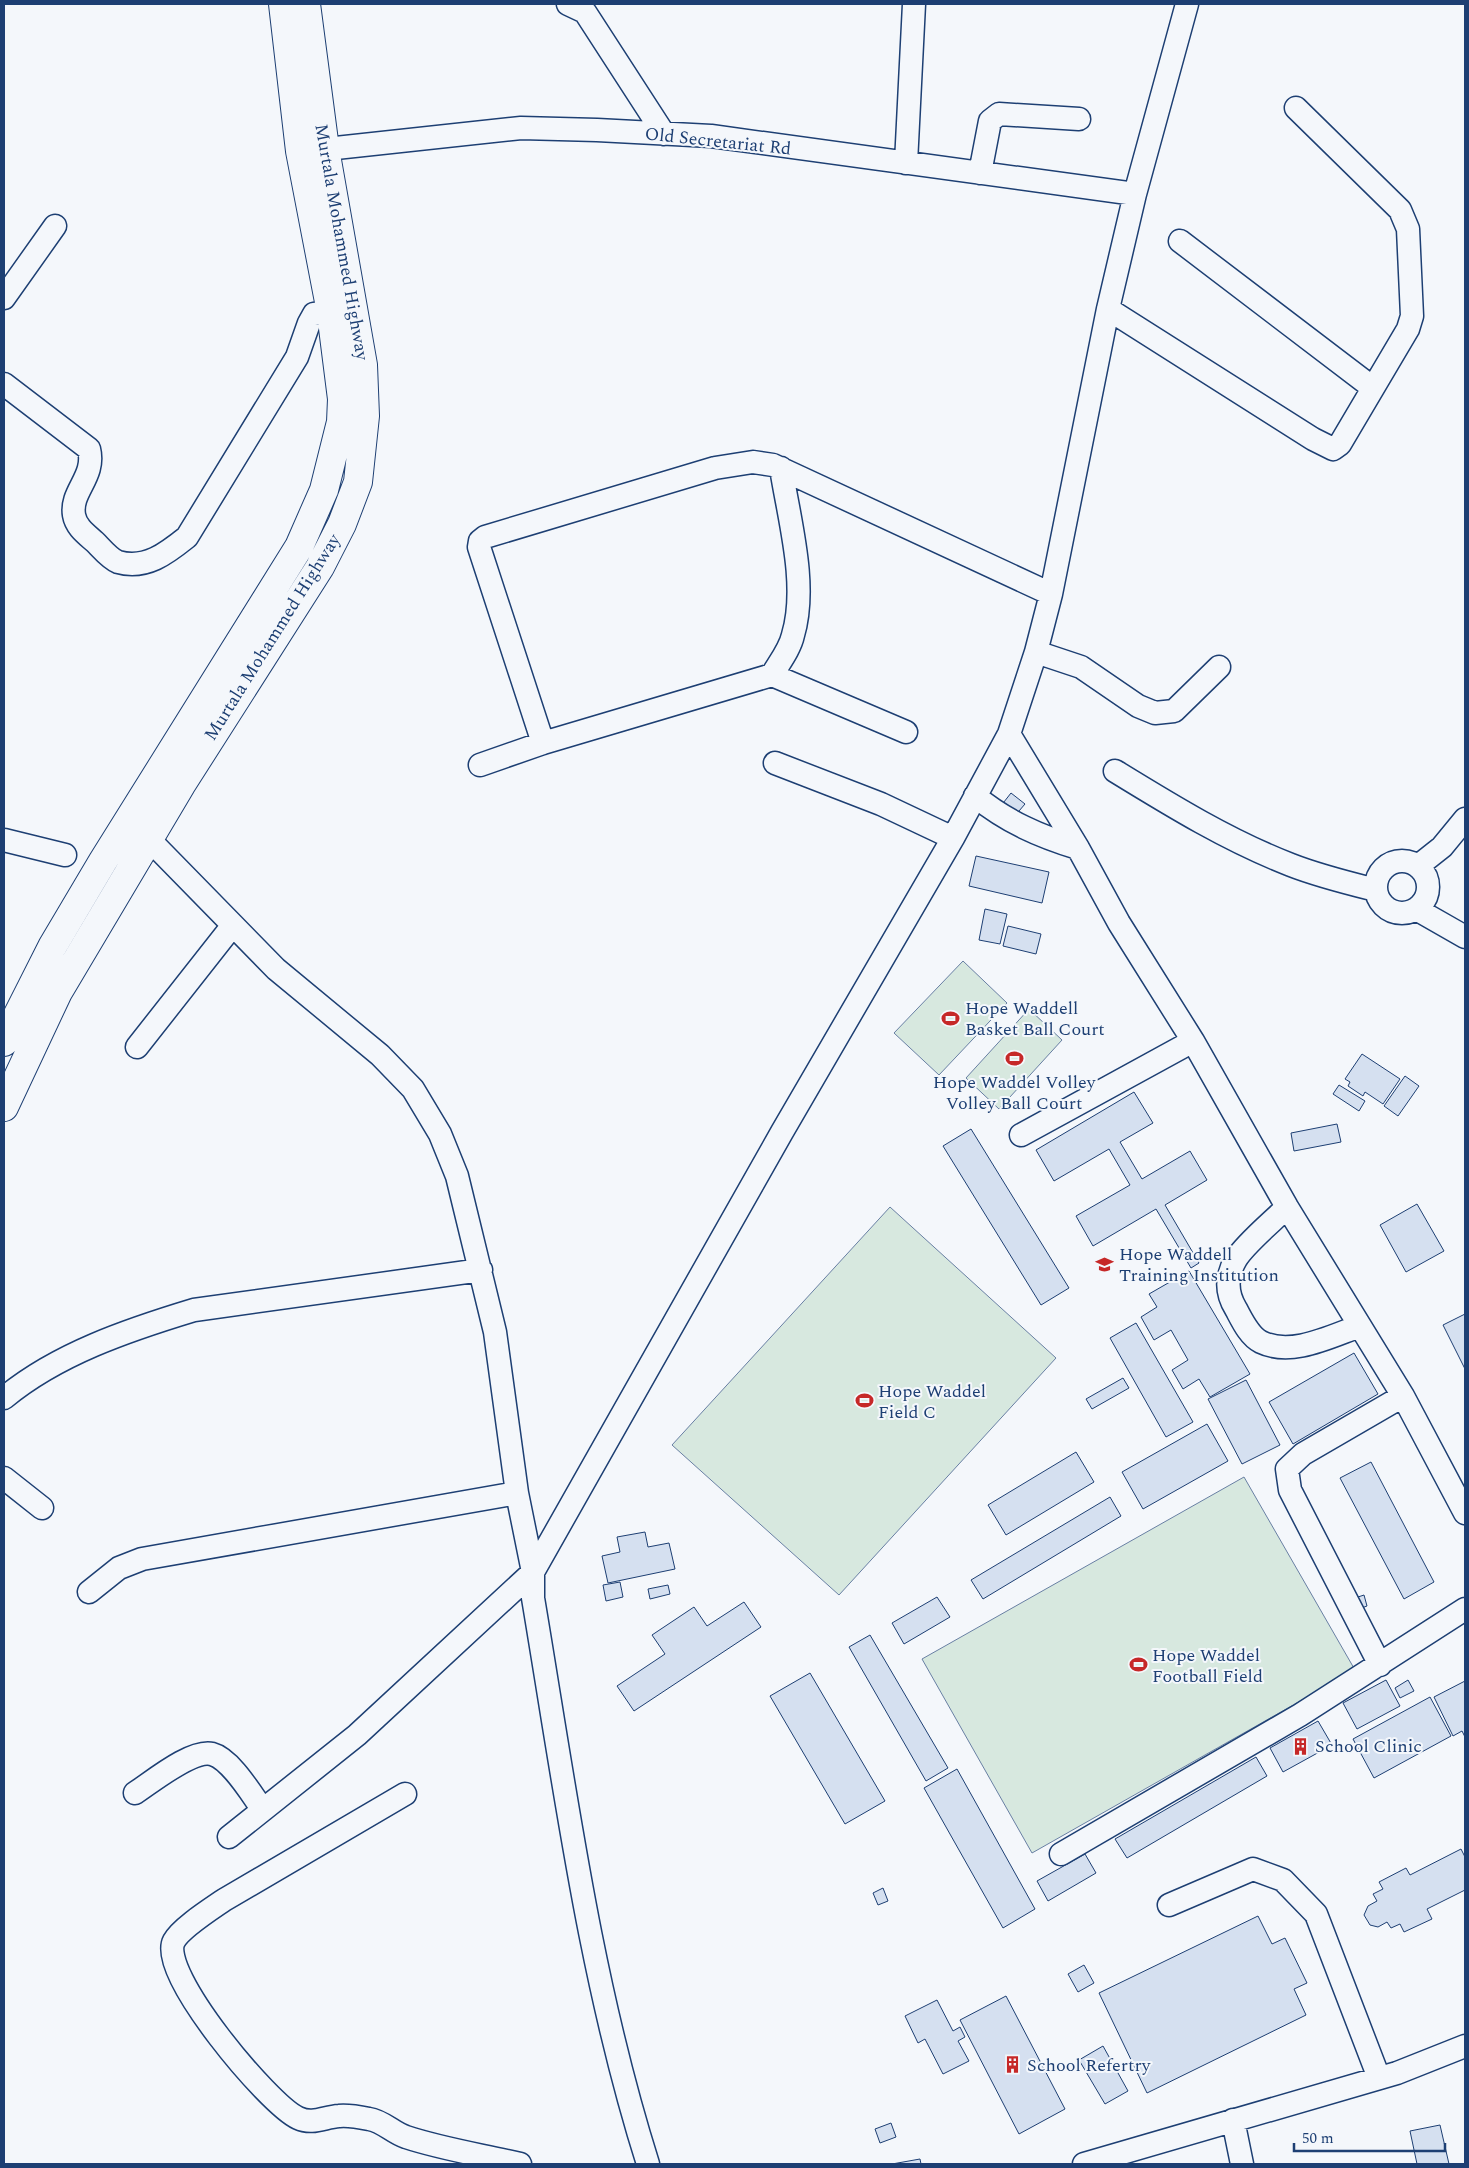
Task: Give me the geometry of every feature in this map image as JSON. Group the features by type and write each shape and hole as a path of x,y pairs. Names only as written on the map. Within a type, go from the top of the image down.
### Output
{"highway":[{"name":"Murtala Mohammed Highway","path":"4,1107 58,992 149,839 320,566 342,524 358,482 365,416 364,365 313,150 282,4"},
{"name":"Murtala Mohammed Highway","path":"4,1042 52,947 299,547 324,490 341,422 342,399 313,150 306,4"}],"street":[{"path":"568,4 585,12 664,134"},
{"path":"906,163 914,4"},
{"path":"229,1838 357,1735 533,1572 782,1132 953,838 1009,734 1023,697 1051,594 1108,309 1135,194 1187,4"},
{"path":"1108,309 1313,439 1333,449 1340,444 1408,329 1412,316 1408,229 1400,210 1296,108"},
{"path":"980,173 990,121 994,116 999,114 1080,119"},
{"name":"Old Secretariat Rd","path":"313,150 521,128 711,136 1135,194"},
{"path":"4,298 55,226"},
{"path":"1180,241 1374,388"},
{"path":"4,384 89,449 92,460 74,502 74,514 79,528 117,562 142,564 165,555 187,537 297,357 314,314 331,312"},
{"path":"542,743 479,547 480,541 485,537 715,468 753,462 781,468 1051,594"},
{"path":"772,675 793,636 797,614 798,577 781,468"},
{"path":"1036,652 1081,667 1138,706 1156,713 1174,711 1219,667"},
{"path":"480,765 542,743 772,675 906,732"},
{"path":"1009,734 1078,848 1119,923 1193,1041 1287,1208 1403,1396 1465,1513"},
{"path":"776,763 881,804 953,838"},
{"path":"1115,771 1190,817 1242,843 1292,865 1376,890"},
{"path":"975,796 990,808 1036,835 1078,848"},
{"path":"130,818 276,969 380,1056 413,1089 440,1134 457,1176 495,1332 517,1493 533,1572 533,1598 590,1939 630,2109 648,2164"},
{"path":"1418,866 1442,847 1465,819"},
{"path":"4,840 65,855"},
{"path":"1401,861 1418,866 1428,879 1428,888 1423,903 1416,909 1408,912 1391,910 1379,899 1376,890 1380,873 1393,862 1401,861"},
{"path":"1416,909 1465,937"},
{"path":"137,1047 233,925"},
{"path":"1021,1134 1193,1041"},
{"path":"1287,1208 1236,1258 1228,1278 1230,1299 1246,1328 1260,1342 1279,1347 1304,1345 1360,1326"},
{"path":"4,1398 27,1379 59,1361 151,1323 194,1310 481,1270"},
{"path":"1380,1665 1290,1490 1287,1469 1303,1454 1403,1396"},
{"path":"4,1478 42,1508"},
{"path":"89,1592 119,1568 142,1559 517,1493"},
{"path":"1061,1854 1300,1715 1465,1609"},
{"path":"135,1793 181,1763 198,1755 211,1754 221,1758 241,1779 263,1810"},
{"path":"405,1794 224,1900 196,1920 174,1941 172,1953 179,1972 196,2005 216,2035 267,2092 298,2118 313,2122 338,2116 372,2119 404,2137 520,2164"},
{"path":"1169,1905 1253,1869 1284,1880 1316,1914 1379,2078"},
{"path":"1084,2164 1379,2078 1465,2046"},
{"path":"1233,2120 1242,2164"}],"shaded area":[{"name":"Hope Waddell Basket Ball Court","path":"963,961 1007,1003 939,1075 894,1033"},
{"name":"Hope Waddel Volley Volley Ball Court","path":"1029,1009 1062,1040 999,1109 966,1078"},
{"name":"Hope Waddel Field C","path":"890,1207 1056,1358 839,1595 672,1445"},
{"name":"Hope Waddel Football Field","path":"1244,1477 1355,1670 1032,1853 922,1659"}],"building":[{"path":"1011,793 1025,804 1013,818 1000,807"},
{"path":"976,856 1049,872 1042,903 969,886"},
{"path":"985,909 1007,914 1000,944 979,940"},
{"path":"1008,926 1041,934 1036,954 1003,946"},
{"path":"1362,1054 1400,1079 1383,1104 1365,1092 1363,1096 1348,1086 1350,1082 1345,1079"},
{"path":"1405,1076 1419,1086 1398,1116 1384,1106"},
{"path":"1339,1085 1365,1101 1359,1111 1333,1094"},
{"path":"1134,1092 1153,1123 1120,1142 1142,1179 1190,1151 1207,1180 1165,1205 1199,1263 1191,1268 1156,1209 1093,1246 1076,1216 1130,1185 1109,1149 1054,1181 1036,1150"},
{"path":"1337,1124 1341,1142 1294,1151 1291,1133"},
{"path":"971,1129 1069,1288 1041,1305 943,1146"},
{"path":"1417,1204 1444,1251 1406,1272 1380,1225"},
{"path":"1189,1271 1250,1374 1210,1397 1199,1379 1183,1389 1172,1370 1188,1360 1171,1330 1154,1340 1141,1317 1157,1307 1149,1294"},
{"path":"1465,1314 1465,1369 1443,1325"},
{"path":"1136,1323 1193,1422 1166,1437 1110,1338"},
{"path":"1354,1353 1378,1394 1293,1444 1269,1402"},
{"path":"1123,1378 1129,1388 1092,1409 1086,1399"},
{"path":"1246,1380 1280,1445 1242,1464 1208,1399"},
{"path":"1207,1424 1228,1461 1143,1509 1122,1472"},
{"path":"1076,1452 1094,1482 1006,1535 988,1505"},
{"path":"1371,1462 1434,1582 1404,1599 1340,1478"},
{"path":"1110,1497 1121,1516 983,1599 971,1580"},
{"path":"645,1532 648,1547 669,1543 675,1569 608,1583 602,1556 620,1552 617,1537"},
{"path":"620,1582 623,1597 606,1601 603,1585"},
{"path":"668,1585 670,1594 650,1599 648,1589"},
{"path":"1364,1595 1367,1606 1359,1609 1355,1598"},
{"path":"937,1597 950,1617 904,1644 892,1623"},
{"path":"744,1602 761,1627 634,1711 617,1686 665,1654 652,1635 694,1607 707,1626"},
{"path":"870,1635 948,1768 926,1781 849,1647"},
{"path":"810,1673 885,1801 845,1824 770,1696"},
{"path":"1386,1680 1400,1706 1357,1729 1343,1703"},
{"path":"1408,1680 1414,1691 1400,1698 1395,1688"},
{"path":"1465,1681 1465,1737 1462,1731 1453,1736 1434,1697"},
{"path":"1430,1697 1451,1736 1374,1778 1353,1739"},
{"name":"School Clinic","path":"1318,1721 1332,1745 1283,1772 1270,1748"},
{"path":"1256,1757 1267,1776 1127,1858 1115,1839"},
{"path":"957,1769 1035,1909 1003,1928 924,1788"},
{"path":"1461,1849 1465,1857 1465,1890 1427,1909 1432,1919 1404,1932 1400,1924 1391,1928 1387,1922 1378,1927 1370,1925 1364,1915 1368,1906 1377,1901 1373,1894 1383,1889 1379,1882 1406,1868 1410,1875"},
{"path":"1085,1854 1096,1873 1048,1901 1037,1881"},
{"path":"883,1888 888,1901 878,1905 873,1893"},
{"path":"1258,1916 1272,1944 1285,1938 1307,1983 1294,1989 1306,2015 1147,2093 1099,1993"},
{"path":"1084,1965 1094,1983 1078,1992 1068,1974"},
{"name":"School Refertry","path":"1006,1996 1065,2109 1019,2134 960,2020"},
{"path":"937,2000 953,2031 960,2027 965,2037 958,2041 969,2061 943,2074 925,2039 918,2043 905,2016"},
{"path":"1103,2046 1128,2091 1105,2104 1079,2060"},
{"path":"891,2123 896,2137 880,2143 875,2129"},
{"path":"1440,2125 1449,2164 1417,2164 1410,2131"},
{"path":"920,2159 921,2164 892,2164"}],"place":[{"name":"Hope Waddell Basket Ball Court","path":"951,1018"},
{"name":"Hope Waddel Volley Volley Ball Court","path":"1014,1059"},
{"name":"Hope Waddell Training Institution","path":"1105,1264"},
{"name":"Hope Waddel Field C","path":"864,1401"},
{"name":"Hope Waddel Football Field","path":"1138,1665"},
{"name":"School Clinic","path":"1301,1746"},
{"name":"School Refertry","path":"1013,2065"}]}
